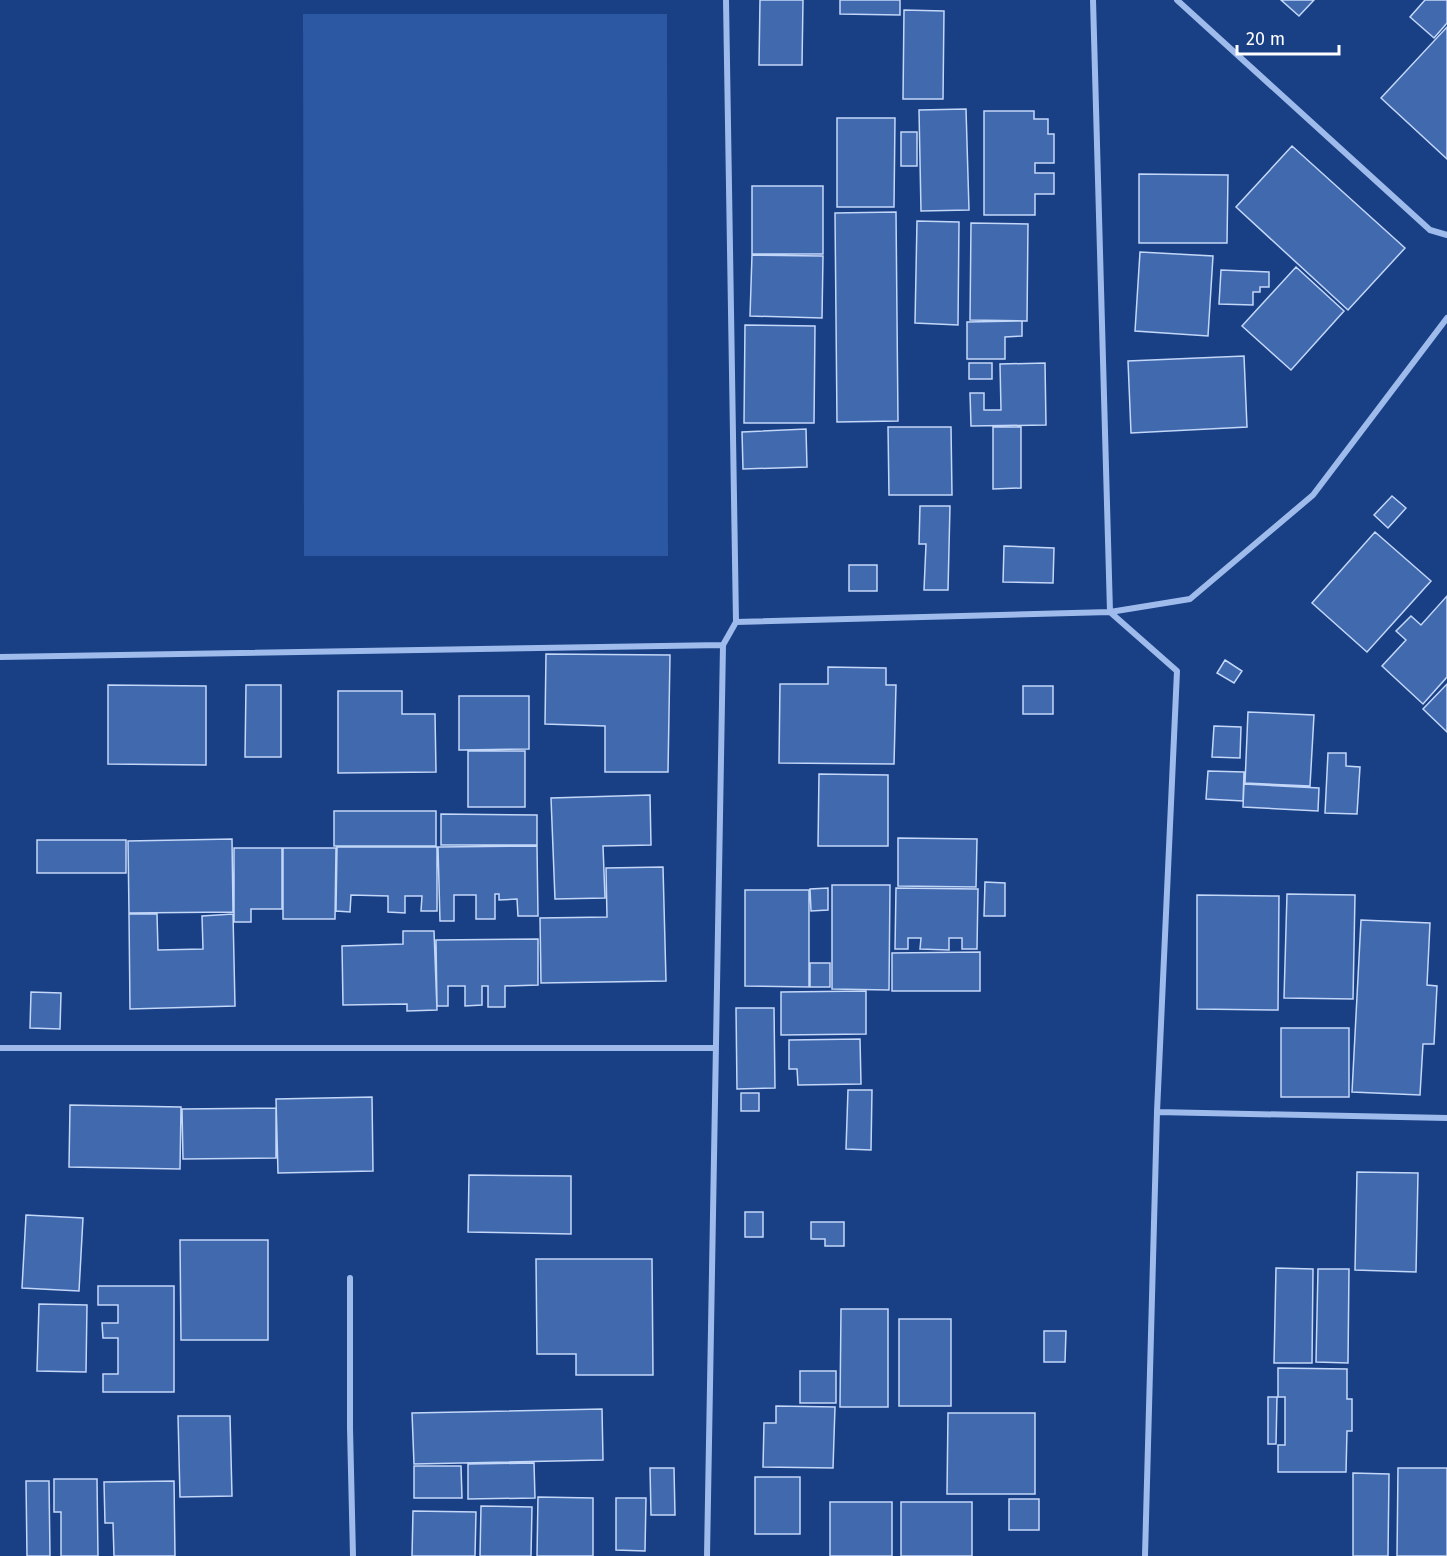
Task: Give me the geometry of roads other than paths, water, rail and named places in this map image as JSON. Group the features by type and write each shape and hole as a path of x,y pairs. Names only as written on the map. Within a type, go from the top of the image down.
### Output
{"street":[{"path":"707,1556 723,645 736,622 726,0"},
{"path":"1093,0 1110,612 1176,671 1157,1112 1145,1556"},
{"path":"1177,0 1430,230 1447,235"},
{"path":"736,622 1110,612 1190,599 1313,495 1447,318"},
{"path":"0,657 723,645"},
{"path":"0,1048 716,1048"},
{"path":"1157,1112 1447,1118"},
{"path":"350,1278 352,1556"}]}
